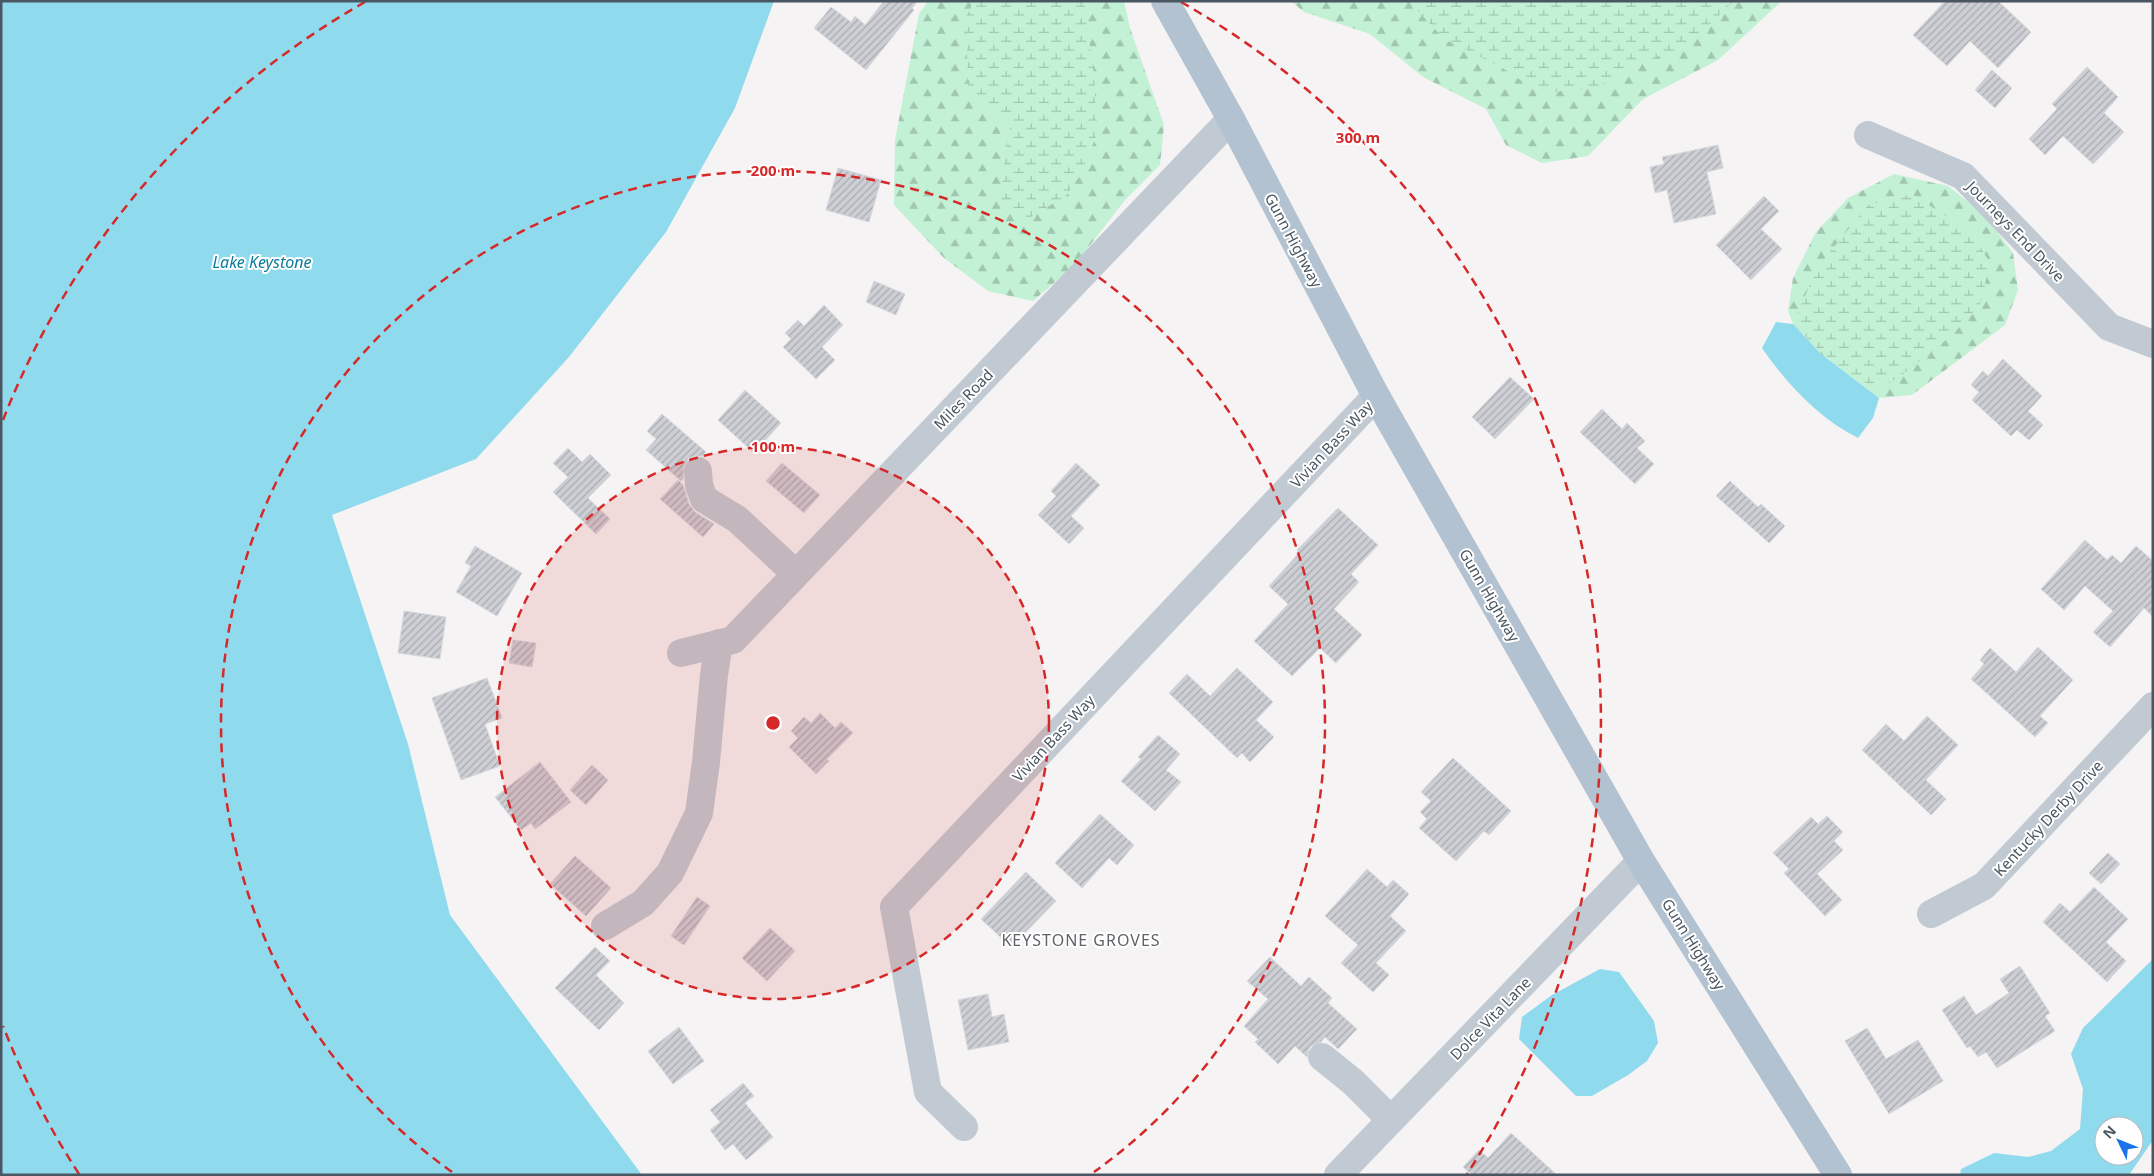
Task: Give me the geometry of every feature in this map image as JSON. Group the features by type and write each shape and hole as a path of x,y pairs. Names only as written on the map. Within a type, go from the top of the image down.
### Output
{"main road":[{"name":"Gunn Highway","path":"1165,1 1231,119 1376,396 1641,861 1838,1175"}],"street":[{"name":"Miles Road","path":"681,654 732,640 1231,119"},
{"name":"Journeys End Drive","path":"1868,135 1963,176 2110,327 2153,344"},
{"name":"Vivian Bass Way","path":"964,1128 928,1092 894,906 1376,396"},
{"path":"698,471 704,499 737,519 796,574"},
{"path":"605,926 643,903 670,872 699,813 719,643"},
{"name":"Kentucky Derby Drive","path":"1931,914 1984,886 2153,706"},
{"name":"Dolce Vita Lane","path":"1338,1175 1641,861"},
{"path":"1322,1057 1353,1082 1391,1120"}],"green space":[{"path":"928,1 1124,1 1130,28 1164,125 1160,165 1125,200 1074,266 1033,301 988,291 944,258 894,205 895,140 919,14"},
{"path":"974,1 1084,1 1094,75 1097,134 1081,174 1066,196 1022,222 1001,208 1003,172 1010,127 968,85 966,17"},
{"path":"1291,1 1782,1 1718,60 1643,99 1588,156 1542,163 1506,145 1486,109 1423,77 1370,34 1304,12"},
{"path":"1409,1 1734,1 1687,46 1637,64 1596,88 1540,93 1501,67 1444,39"},
{"path":"1894,174 1948,186 1984,214 2013,253 2018,290 2005,325 1912,395 1879,398 1821,354 1793,324 1788,311 1793,278 1816,232 1848,198"},
{"path":"1912,194 1972,233 1990,263 1980,305 1951,336 1897,379 1877,388 1841,368 1812,344 1793,324 1817,268 1868,205"}],"water":[{"name":"Lake Keystone","path":"1,1 774,1 735,108 666,232 569,357 476,459 332,515 408,744 450,915 642,1175 1,1175"},
{"path":"1776,322 1793,324 1821,354 1879,398 1873,418 1858,438 1830,421 1804,399 1762,348"},
{"path":"2153,959 2153,1140 2144,1153 2144,1116 2094,1116 2094,1166 2135,1166 2129,1175 1960,1175 1961,1169 1994,1153 2028,1157 2051,1151 2080,1129 2083,1089 2071,1054 2083,1028"},
{"path":"1600,969 1619,972 1654,1021 1658,1043 1647,1061 1628,1075 1592,1096 1576,1096 1519,1039 1522,1017 1552,995"}],"building":[{"path":"884,1 918,1 912,8 914,10 866,70 814,28 831,7 851,22 855,16 865,25"},
{"path":"1945,1 1998,1 2031,32 1998,68 1970,41 1947,66 1913,35"},
{"path":"2087,67 2118,97 2104,113 2124,132 2093,164 2063,136 2045,155 2029,139 2057,109 2052,104"},
{"path":"1992,70 2012,88 1995,108 1975,90"},
{"path":"1718,145 1723,168 1707,172 1716,214 1674,223 1667,190 1655,193 1650,167 1664,164 1662,157"},
{"path":"838,168 881,180 869,222 826,210"},
{"path":"1764,196 1779,211 1761,229 1782,249 1751,280 1716,245"},
{"path":"874,281 905,294 896,315 866,302"},
{"path":"824,305 843,325 822,347 835,360 816,379 783,347 791,339 785,333 798,320 804,326"},
{"path":"2003,359 2042,396 2028,411 2043,425 2029,440 2017,430 2011,436 1972,400 1979,392 1971,385 1983,371 1988,376"},
{"path":"1510,377 1534,399 1495,439 1472,417"},
{"path":"745,390 781,423 754,453 718,420"},
{"path":"1602,409 1622,429 1627,423 1645,441 1637,448 1654,464 1635,484 1580,432"},
{"path":"662,414 706,452 702,456 689,458 684,465 683,479 681,481 646,450 656,439 647,431"},
{"path":"568,448 582,462 590,454 611,475 588,498 610,519 596,534 553,492 568,477 553,463"},
{"path":"782,463 820,495 804,513 766,481"},
{"path":"1076,463 1100,485 1071,516 1084,528 1069,544 1038,515 1056,496 1051,491"},
{"path":"678,480 683,485 689,504 695,512 714,524 703,537 660,499"},
{"path":"1730,481 1758,507 1761,504 1785,526 1769,543 1716,496"},
{"path":"1338,508 1378,545 1351,574 1359,582 1334,609 1362,635 1336,663 1320,648 1292,676 1254,641 1288,604 1269,586 1299,553 1297,550"},
{"path":"2085,540 2107,560 2112,555 2121,563 2136,546 2153,561 2153,617 2144,608 2110,647 2093,632 2113,611 2085,586 2064,610 2041,589"},
{"path":"475,546 522,573 497,616 456,592 471,566 465,563"},
{"path":"404,611 446,617 440,659 398,653"},
{"path":"513,640 536,643 532,667 509,663"},
{"path":"2038,647 2073,680 2040,716 2048,723 2035,737 1971,679 1984,664 1980,660 1990,648 2016,672"},
{"path":"1237,668 1273,702 1256,720 1274,737 1250,762 1242,753 1237,758 1169,693 1187,674 1210,696"},
{"path":"487,678 502,718 485,724 500,766 461,780 432,698"},
{"path":"820,713 835,728 841,722 853,733 827,759 829,761 816,774 789,747 798,738 791,731 804,717 811,723"},
{"path":"1927,716 1958,745 1926,780 1946,799 1931,815 1862,750 1886,724 1904,741"},
{"path":"1158,735 1180,754 1166,770 1181,782 1155,811 1121,781 1141,759 1138,757"},
{"path":"1453,758 1511,811 1489,835 1484,831 1456,861 1419,828 1427,819 1420,812 1431,801 1421,792"},
{"path":"540,762 571,802 535,829 531,823 521,830 495,797"},
{"path":"592,765 608,780 586,805 570,790"},
{"path":"1100,814 1134,845 1117,865 1109,858 1082,888 1055,863"},
{"path":"1827,816 1843,832 1834,841 1843,850 1817,874 1842,900 1825,916 1784,873 1789,869 1773,853 1811,817 1818,824"},
{"path":"2108,853 2120,864 2101,884 2089,873"},
{"path":"575,856 611,888 586,916 550,884"},
{"path":"1367,869 1387,887 1393,880 1409,894 1390,916 1406,931 1376,963 1389,975 1373,992 1341,963 1358,945 1325,916"},
{"path":"1026,872 1056,901 1011,947 981,919"},
{"path":"2094,887 2128,919 2106,942 2126,961 2107,982 2043,922 2060,903 2070,912"},
{"path":"697,897 710,906 684,945 671,936"},
{"path":"770,928 795,951 767,981 742,958"},
{"path":"595,947 610,961 596,975 624,1003 599,1030 555,988"},
{"path":"1270,957 1301,986 1309,977 1332,998 1328,1003 1357,1029 1338,1049 1325,1037 1321,1042 1310,1047 1307,1057 1295,1046 1278,1064 1255,1042 1258,1039 1244,1026 1268,999 1247,981"},
{"path":"2020,966 2050,1013 2045,1016 2055,1031 1997,1068 1986,1052 1978,1057 1970,1046 1967,1048 1942,1010 1964,996 1976,1015 2009,993 2000,979"},
{"path":"988,994 992,1017 1004,1014 1009,1042 968,1050 958,1000"},
{"path":"679,1027 704,1061 673,1084 648,1051"},
{"path":"1867,1028 1886,1059 1918,1040 1943,1081 1889,1114 1845,1041"},
{"path":"743,1083 754,1096 745,1103 773,1137 746,1160 733,1144 725,1150 710,1130 720,1122 710,1110"},
{"path":"1511,1133 1557,1175 1472,1175 1463,1167 1479,1150 1488,1158"}],"district":[{"name":"KEYSTONE GROVES","path":"1081,940"}]}
